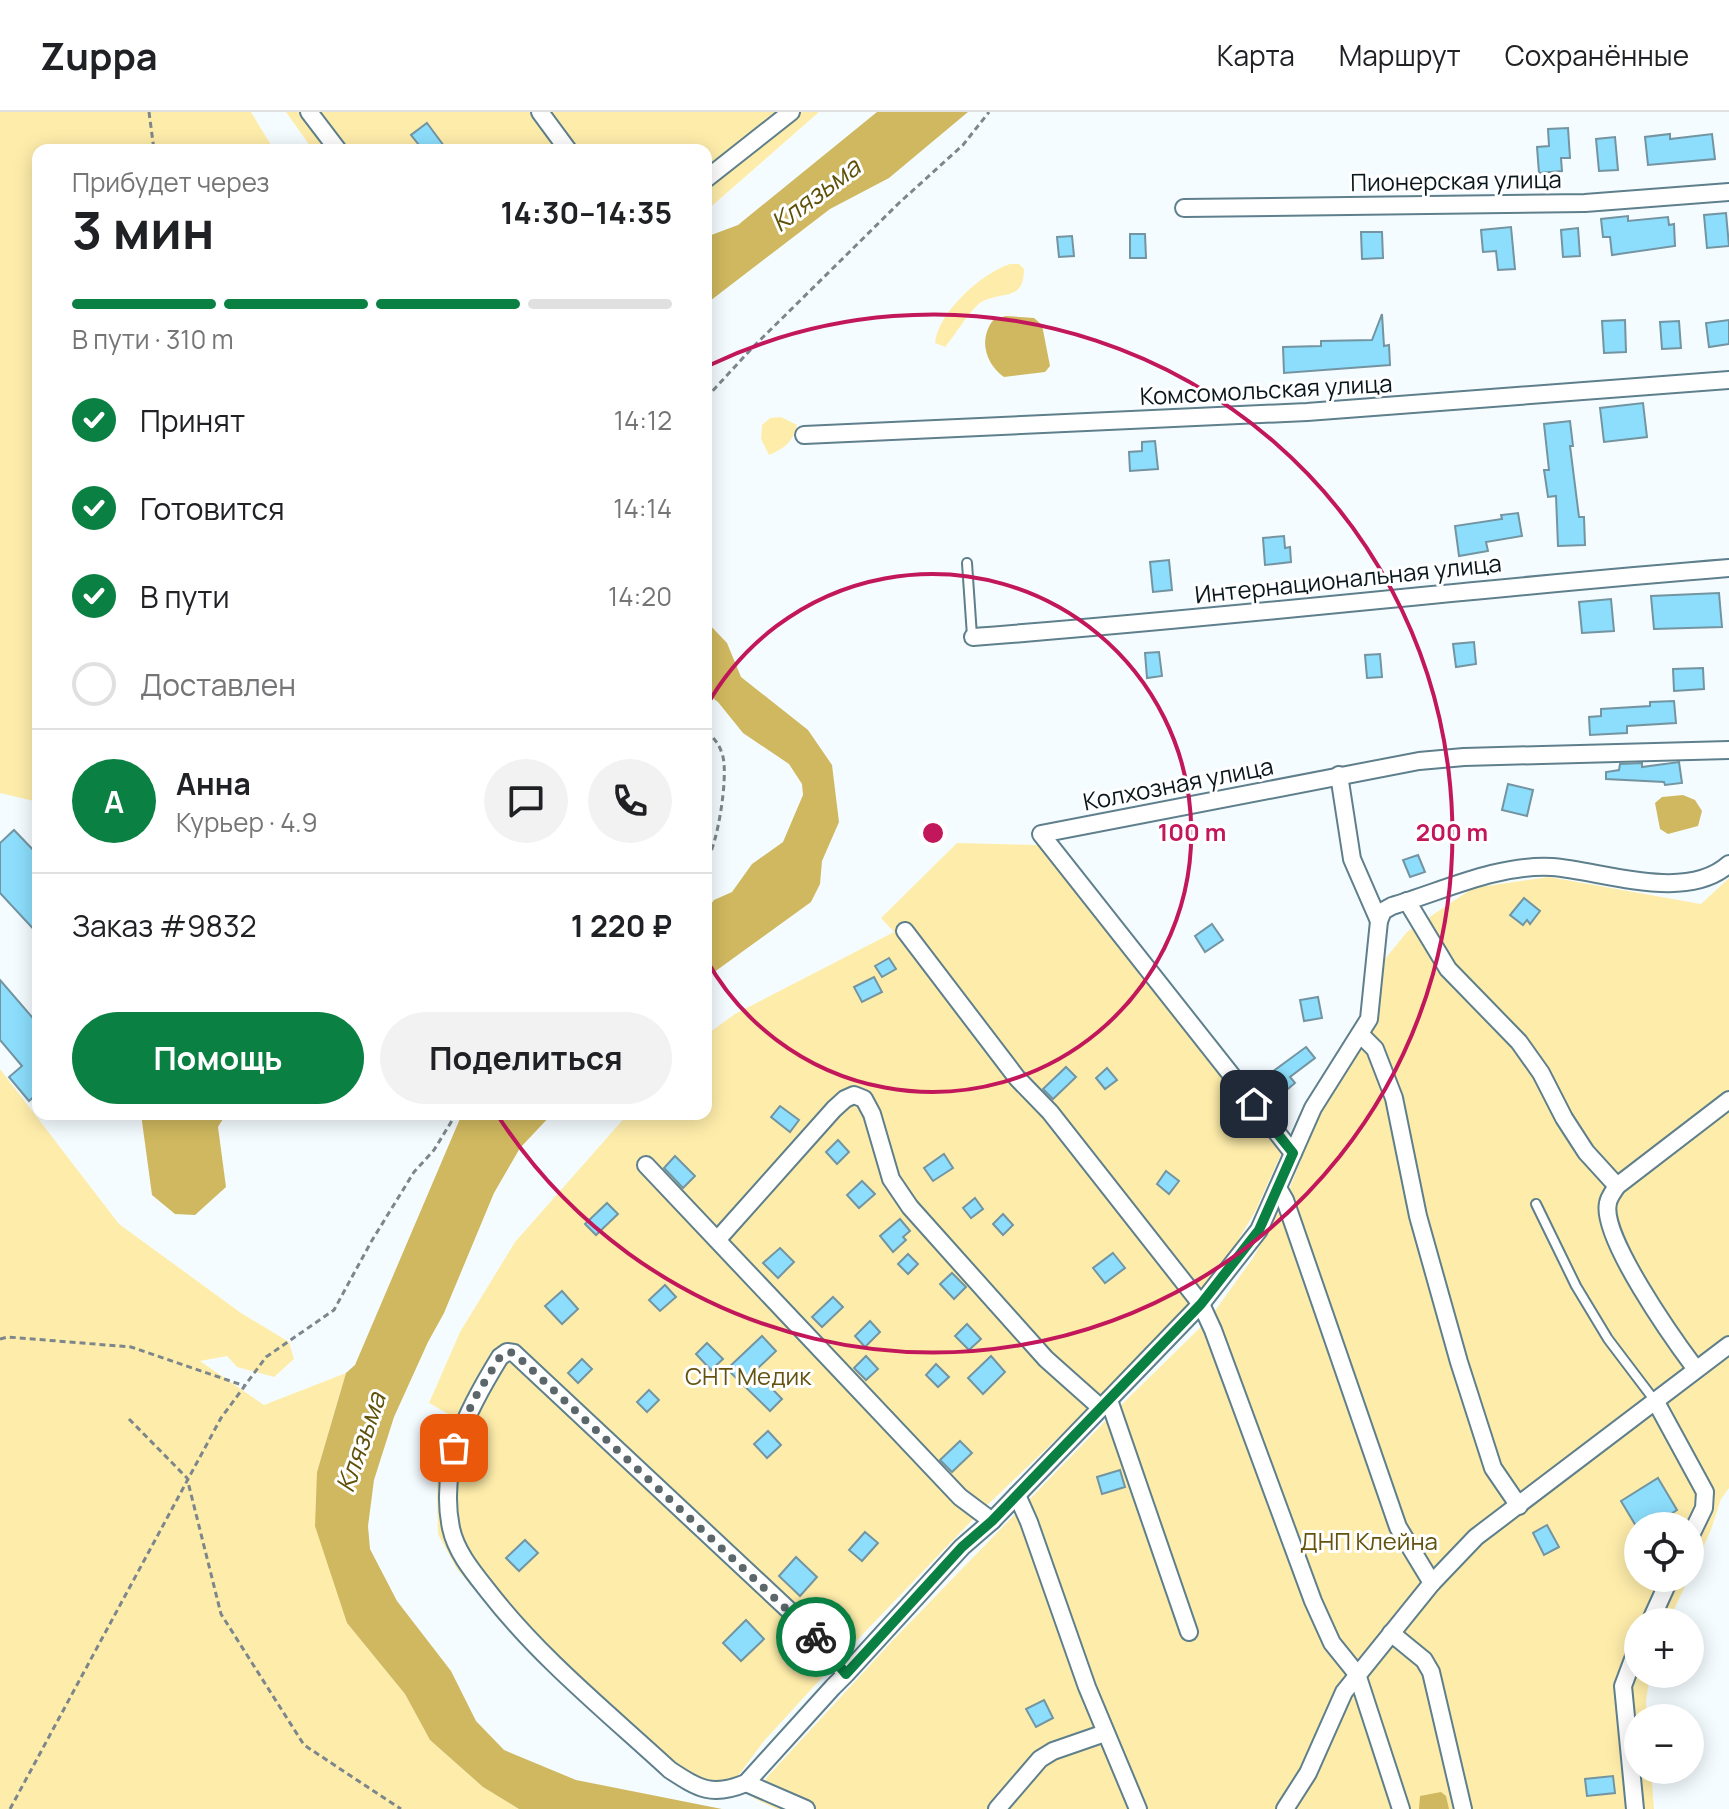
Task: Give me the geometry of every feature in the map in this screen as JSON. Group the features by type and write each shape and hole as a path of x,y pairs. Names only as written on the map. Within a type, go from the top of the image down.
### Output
{"street":[{"path":"309,112 333,144"},
{"path":"540,112 564,144"},
{"path":"763,112 774,127"},
{"path":"712,174 791,112"},
{"name":"Пионерская улица","path":"1184,208 1585,203 1729,192"},
{"name":"Комсомольская улица","path":"804,435 1307,412 1729,380"},
{"name":"Интернациональная улица","path":"973,637 1121,626 1511,586 1729,568"},
{"name":"Колхозная улица","path":"1293,1153 1041,834 1419,761 1464,757 1729,750"},
{"path":"1339,775 1352,859 1379,921"},
{"path":"846,1674 809,1629 514,1353 507,1352 500,1357 473,1401 454,1448 449,1488 451,1528 464,1560 533,1644 670,1770 709,1791 728,1791 746,1783 846,1674 962,1547 992,1521 1201,1304 1259,1230 1313,1108 1369,1019 1379,921 1383,911 1499,872 1549,867 1681,885 1704,880 1729,864"},
{"path":"1407,901 1448,969 1519,1042 1541,1073 1586,1152 1617,1186"},
{"path":"905,931 1017,1078 1050,1112 1201,1304 1313,1601 1332,1643 1357,1674 1401,1809"},
{"path":"1361,1035 1375,1049 1394,1098 1418,1216 1493,1468 1519,1506"},
{"path":"718,1239 834,1109 854,1095 864,1099 872,1114 891,1179 910,1207 1046,1359 1115,1411 1189,1632"},
{"path":"1695,1368 1635,1280 1609,1220 1608,1203 1617,1186 1729,1100"},
{"path":"646,1165 960,1497 992,1521"},
{"path":"1278,1188 1398,1527 1432,1583"},
{"path":"1285,1809 1308,1773 1339,1701 1357,1674 1432,1583 1476,1537 1729,1345"},
{"path":"1656,1402 1705,1492 1702,1512"},
{"path":"1017,1495 1105,1733 1138,1809"},
{"path":"1391,1633 1424,1660 1431,1672 1463,1809"},
{"path":"1624,1683 1635,1809"},
{"path":"997,1809 1040,1759 1053,1751 1105,1733"},
{"path":"746,1783 806,1809"}],"lane":[{"path":"967,563 973,637"},
{"path":"1536,1204 1576,1286 1608,1339 1656,1402"}],"path":[{"path":"149,112 153,144"},
{"path":"712,392 899,203 963,145 989,112"},
{"path":"712,737 724,760 718,836 712,849"},
{"path":"10,1809 221,1418 266,1357 334,1310 414,1172 434,1150 452,1120"},
{"path":"0,1339 8,1337 131,1347 245,1386"},
{"path":"129,1419 187,1478 221,1614 304,1745 401,1809"}],"green space":[{"path":"0,112 251,112 270,144 32,144 32,801 0,793"},
{"path":"286,112 819,112 712,206 712,144 309,144"},
{"path":"1010,264 1019,264 1024,269 1020,287 1010,294 980,303 945,347 935,343 944,319 963,295 987,276"},
{"path":"781,417 797,425 788,444 769,455 761,439 762,425 770,418"},
{"name":"СНТ Медик","path":"957,843 1041,845 1283,1150 1255,1212 1228,1257 1189,1304 1086,1411 980,1512 837,1661 764,1741 720,1800 694,1794 651,1764 530,1653 457,1569 438,1534 438,1452 452,1416 429,1403 460,1332 515,1242 623,1120 712,1120 712,1031 735,1014 894,932 881,918"},
{"name":"ДНП Клейна","path":"1549,877 1701,904 1729,878 1729,1488 1721,1499 1704,1545 1704,1512 1624,1512 1624,1592 1682,1592 1675,1608 1624,1608 1624,1688 1648,1688 1646,1704 1624,1704 1624,1784 1652,1784 1654,1809 777,1809 753,1798 768,1776 894,1639 1115,1411 1209,1319 1253,1258 1285,1200 1317,1119 1377,1024 1385,959 1407,932 1473,888"},
{"path":"0,1069 32,1111 32,1120 39,1120 119,1224 241,1313 289,1342 294,1359 274,1377 237,1367 227,1356 200,1361 264,1405 346,1373 317,1472 347,1623 405,1694 430,1740 483,1787 519,1809 0,1809"}],"water":[{"name":"Клязьма","path":"877,112 968,112 889,178 830,209 712,299 712,235 738,225"},
{"path":"1006,316 1034,318 1042,325 1050,366 1045,372 1004,377 992,365 986,350 986,335 994,319"},
{"path":"712,627 727,643 741,677 808,730 832,765 839,822 822,861 820,884 811,902 712,974 712,903 732,892 752,864 783,842 803,795 802,784 789,764 743,733 712,698"},
{"path":"1683,795 1695,800 1702,811 1698,826 1668,834 1660,829 1655,803 1662,797"},
{"path":"142,1120 222,1120 218,1127 226,1187 195,1215 175,1214 152,1195"},
{"name":"Клязьма","path":"459,1120 546,1120 520,1148 494,1193 444,1313 394,1417 374,1480 368,1526 370,1549 397,1601 451,1671 476,1721 504,1750 576,1780 722,1809 519,1809 483,1787 430,1740 405,1694 347,1623 315,1526 317,1472 346,1373 355,1365"},
{"path":"1441,1792 1446,1796 1449,1809 1419,1809 1420,1796"}],"building":[{"path":"427,123 443,144 418,144 411,135"},
{"path":"1568,128 1570,158 1561,158 1562,171 1539,173 1537,147 1549,146 1548,129"},
{"path":"1670,134 1670,139 1712,134 1715,159 1648,165 1645,137"},
{"path":"1615,137 1618,170 1599,171 1596,139"},
{"path":"1726,213 1729,246 1707,248 1704,215"},
{"path":"1628,216 1628,221 1668,217 1669,225 1674,224 1675,246 1612,255 1610,237 1603,237 1601,219"},
{"path":"1511,227 1515,269 1498,270 1496,251 1483,252 1481,230"},
{"path":"1578,228 1580,256 1563,257 1561,230"},
{"path":"1361,232 1382,232 1383,258 1362,259"},
{"path":"1130,234 1145,234 1146,258 1130,258"},
{"path":"1072,236 1074,256 1059,257 1057,237"},
{"path":"1382,314 1384,346 1389,345 1390,365 1284,373 1283,347 1321,346 1321,341 1372,340"},
{"path":"1625,320 1626,352 1604,353 1602,321"},
{"path":"1729,320 1729,344 1709,347 1706,323"},
{"path":"1679,321 1681,348 1662,349 1660,322"},
{"path":"1643,403 1647,437 1604,442 1600,408"},
{"path":"1570,421 1573,446 1570,446 1579,517 1584,517 1585,545 1558,546 1556,496 1548,497 1544,470 1549,470 1544,424"},
{"path":"1155,441 1158,469 1130,471 1129,452 1142,451 1142,442"},
{"path":"1518,513 1522,536 1486,542 1488,551 1459,556 1455,526 1502,519 1501,515"},
{"path":"1284,536 1285,548 1290,547 1291,562 1265,565 1263,538"},
{"path":"1169,560 1172,590 1153,592 1150,562"},
{"path":"1719,593 1722,627 1654,629 1651,596"},
{"path":"1611,599 1614,631 1582,633 1579,602"},
{"path":"1474,642 1476,664 1456,667 1453,644"},
{"path":"1159,652 1162,676 1147,678 1145,653"},
{"path":"1380,654 1382,677 1367,678 1365,655"},
{"path":"1703,668 1704,689 1674,691 1673,669"},
{"path":"1674,701 1676,723 1627,726 1627,733 1590,735 1589,717 1601,716 1601,709"},
{"path":"1679,762 1682,783 1665,785 1664,782 1606,779 1606,772 1619,770 1620,764 1642,763 1642,767"},
{"path":"1508,784 1533,790 1527,816 1502,810"},
{"path":"14,830 32,849 32,928 0,893 0,843"},
{"path":"1418,855 1425,872 1410,877 1403,860"},
{"path":"1524,898 1540,911 1530,924 1527,920 1523,925 1510,915"},
{"path":"1212,924 1223,940 1205,952 1195,936"},
{"path":"889,958 896,969 882,977 875,966"},
{"path":"874,977 882,992 862,1002 854,987"},
{"path":"0,980 32,1017 32,1098 29,1101 9,1077 22,1066 0,1040"},
{"path":"1318,997 1322,1018 1304,1021 1300,1000"},
{"path":"1306,1047 1315,1058 1290,1077 1295,1083 1276,1099 1261,1080"},
{"path":"1066,1067 1076,1077 1053,1099 1043,1089"},
{"path":"1107,1068 1117,1080 1105,1089 1096,1078"},
{"path":"780,1106 799,1120 790,1132 771,1117"},
{"path":"838,1140 849,1152 837,1164 826,1152"},
{"path":"944,1154 953,1168 933,1181 924,1168"},
{"path":"675,1156 695,1176 683,1188 664,1168"},
{"path":"1166,1171 1179,1181 1169,1194 1157,1184"},
{"path":"862,1181 875,1194 859,1208 847,1195"},
{"path":"975,1198 983,1209 971,1218 963,1208"},
{"path":"607,1203 618,1214 596,1235 585,1224"},
{"path":"1003,1214 1013,1225 1003,1235 993,1224"},
{"path":"900,1219 910,1231 903,1237 906,1240 893,1252 880,1236"},
{"path":"780,1248 794,1262 778,1278 763,1263"},
{"path":"1113,1253 1125,1268 1105,1283 1093,1268"},
{"path":"908,1254 918,1264 908,1274 898,1264"},
{"path":"952,1273 966,1287 954,1299 940,1284"},
{"path":"665,1285 676,1297 660,1311 649,1300"},
{"path":"562,1291 578,1309 562,1324 545,1306"},
{"path":"833,1297 843,1307 822,1327 812,1317"},
{"path":"870,1321 880,1332 865,1347 855,1336"},
{"path":"967,1324 981,1339 969,1350 955,1336"},
{"path":"762,1336 776,1351 755,1371 782,1399 770,1411 727,1369"},
{"path":"707,1343 723,1359 711,1370 696,1354"},
{"path":"866,1356 878,1369 866,1380 854,1368"},
{"path":"991,1356 1005,1372 983,1394 968,1378"},
{"path":"582,1359 592,1369 578,1383 568,1373"},
{"path":"936,1364 949,1377 938,1387 926,1375"},
{"path":"649,1390 659,1400 647,1412 637,1402"},
{"path":"768,1431 781,1445 767,1458 754,1444"},
{"path":"960,1441 972,1453 952,1472 940,1460"},
{"path":"1120,1470 1125,1487 1102,1494 1097,1477"},
{"path":"1658,1478 1677,1510 1628,1512 1621,1501"},
{"path":"1547,1525 1559,1547 1544,1555 1533,1533"},
{"path":"865,1532 878,1543 862,1561 849,1550"},
{"path":"525,1540 538,1553 519,1571 506,1558"},
{"path":"796,1557 817,1577 800,1596 779,1576"},
{"path":"746,1620 764,1639 741,1661 723,1643"},
{"path":"1044,1700 1053,1718 1036,1727 1026,1709"},
{"path":"1613,1776 1615,1793 1587,1796 1585,1779"}],"way so far":[{"path":"454,1448 473,1401 500,1357 507,1352 514,1353 816,1637"}],"route":[{"path":"816,1637 846,1674 962,1547 992,1521 1201,1304 1259,1230 1293,1153 1254,1104"}]}
